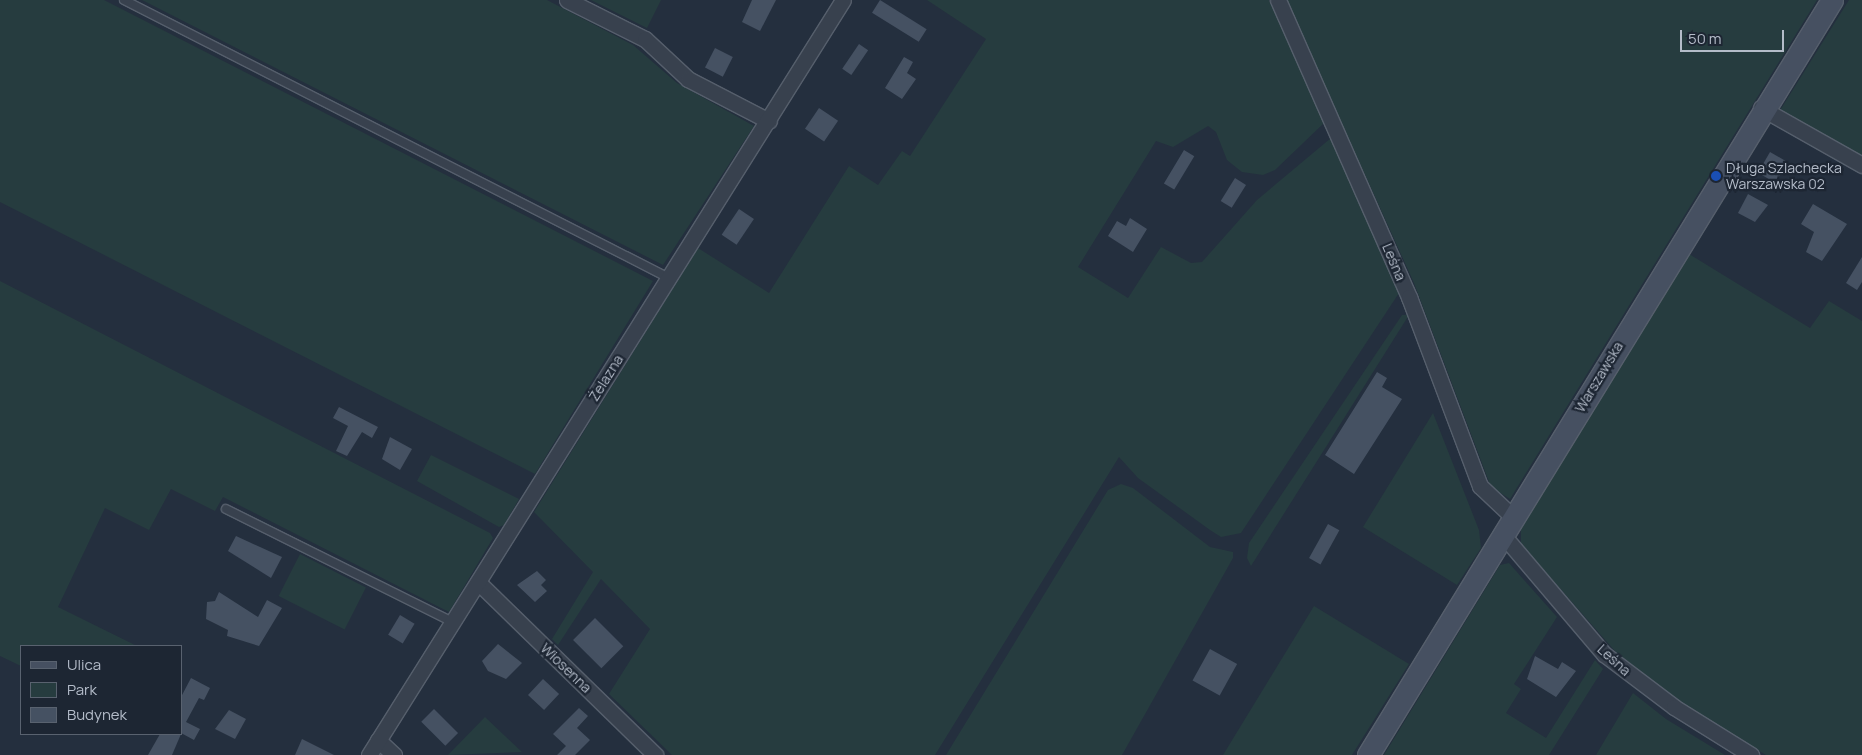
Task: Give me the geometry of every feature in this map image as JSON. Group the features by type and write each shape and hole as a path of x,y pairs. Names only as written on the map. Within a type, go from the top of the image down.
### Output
{"street":[{"path":"567,0 645,39 688,79 769,121"},
{"name":"Żelazna","path":"369,755 844,0"},
{"name":"Leśna","path":"1278,0 1405,288 1480,486 1604,654 1674,707 1752,755"},
{"name":"Warszawska","path":"1368,755 1762,108 1832,0"},
{"path":"1762,108 1862,165"},
{"name":"Wiosenna","path":"478,582 655,755"},
{"path":"378,740 394,755"}],"lane":[{"path":"124,0 669,278"},
{"path":"226,509 453,622"}],"green space":[{"path":"0,0 104,0 653,281 535,474 0,202"},
{"path":"142,0 547,0 633,45 677,83 754,126 663,265"},
{"path":"591,0 661,0 647,28"},
{"path":"927,0 1269,0 1324,123 1275,170 1263,175 1242,172 1227,160 1216,132 1208,126 1173,147 1156,141 1078,267 1128,298 1161,247 1191,263 1202,262 1257,200 1331,138 1399,293 1241,533 1221,537 1138,478 1119,457 935,755 672,755 609,694 650,629 601,579 558,645 552,639 593,572 534,512 698,248 769,293 849,166 878,185 902,151 910,156 986,39"},
{"path":"1286,0 1817,0 1510,499 1491,487 1414,283"},
{"path":"1849,0 1862,0 1862,160 1779,112"},
{"path":"1689,254 1810,328 1829,301 1862,321 1862,755 1766,755 1675,701 1614,650 1521,544 1521,529"},
{"path":"0,281 490,533 493,538 449,612 223,497 215,511 171,489 149,530 105,508 58,607 135,645 20,645 20,666 0,656"},
{"path":"1402,315 1409,315 1251,566 1247,558 1249,543"},
{"path":"1433,413 1479,530 1481,548 1457,585 1363,527"},
{"path":"431,455 519,499 504,525 499,527 417,481"},
{"path":"1121,484 1133,488 1210,547 1233,552 1233,558 1122,755 946,755 1108,490"},
{"path":"300,554 366,588 345,629 279,596"},
{"path":"1509,563 1557,617 1514,684 1521,689 1506,713 1546,738 1595,660 1603,669 1549,755 1384,755 1500,565"},
{"path":"1314,606 1409,664 1352,755 1223,755"},
{"path":"1633,693 1666,719 1725,755 1596,755"},
{"path":"485,717 522,752 448,755"}],"building":[{"path":"752,0 776,0 760,31 742,22"},
{"path":"880,0 927,29 919,42 872,13"},
{"path":"859,44 868,50 851,75 842,69"},
{"path":"715,48 733,57 723,77 705,68"},
{"path":"904,57 913,62 907,73 916,79 902,99 885,88"},
{"path":"819,108 838,121 824,142 805,129"},
{"path":"1184,150 1194,156 1174,190 1164,183"},
{"path":"1770,152 1787,162 1775,183 1758,173"},
{"path":"1235,178 1246,185 1232,208 1221,201"},
{"path":"1748,194 1768,205 1755,222 1738,213"},
{"path":"1813,204 1847,224 1822,261 1806,252 1814,232 1801,224"},
{"path":"739,209 754,219 737,245 722,235"},
{"path":"1130,218 1147,229 1133,252 1108,236 1117,221 1126,226"},
{"path":"1862,257 1862,282 1857,290 1846,283"},
{"path":"1377,372 1387,378 1382,387 1402,399 1354,474 1325,455"},
{"path":"339,407 378,427 372,438 362,432 347,456 336,451 348,426 333,418"},
{"path":"390,437 412,449 400,470 382,459"},
{"path":"1328,524 1339,530 1320,564 1309,558"},
{"path":"236,536 282,557 271,578 228,551"},
{"path":"537,571 546,580 541,585 547,591 535,602 517,585"},
{"path":"219,592 258,617 267,600 282,608 259,646 227,636 228,630 206,619 207,602 215,601"},
{"path":"400,615 415,624 403,643 388,635"},
{"path":"595,618 623,646 601,668 573,640"},
{"path":"498,644 522,663 506,679 488,671 482,661"},
{"path":"1210,649 1237,664 1220,696 1193,680"},
{"path":"1535,656 1558,669 1562,662 1576,671 1556,697 1527,679"},
{"path":"191,678 210,688 204,700 199,698 186,722 200,729 194,740 182,734 182,695"},
{"path":"543,679 559,694 544,710 528,695"},
{"path":"579,708 588,716 577,728 590,740 575,755 557,755 566,746 553,734"},
{"path":"434,709 458,733 445,746 421,722"},
{"path":"229,710 246,719 235,739 215,729"},
{"path":"159,735 181,735 172,755 148,755"},
{"path":"302,739 334,755 295,755"}],"place":[{"name":"Długa Szlachecka Warszawska 02","path":"1716,176"}]}
